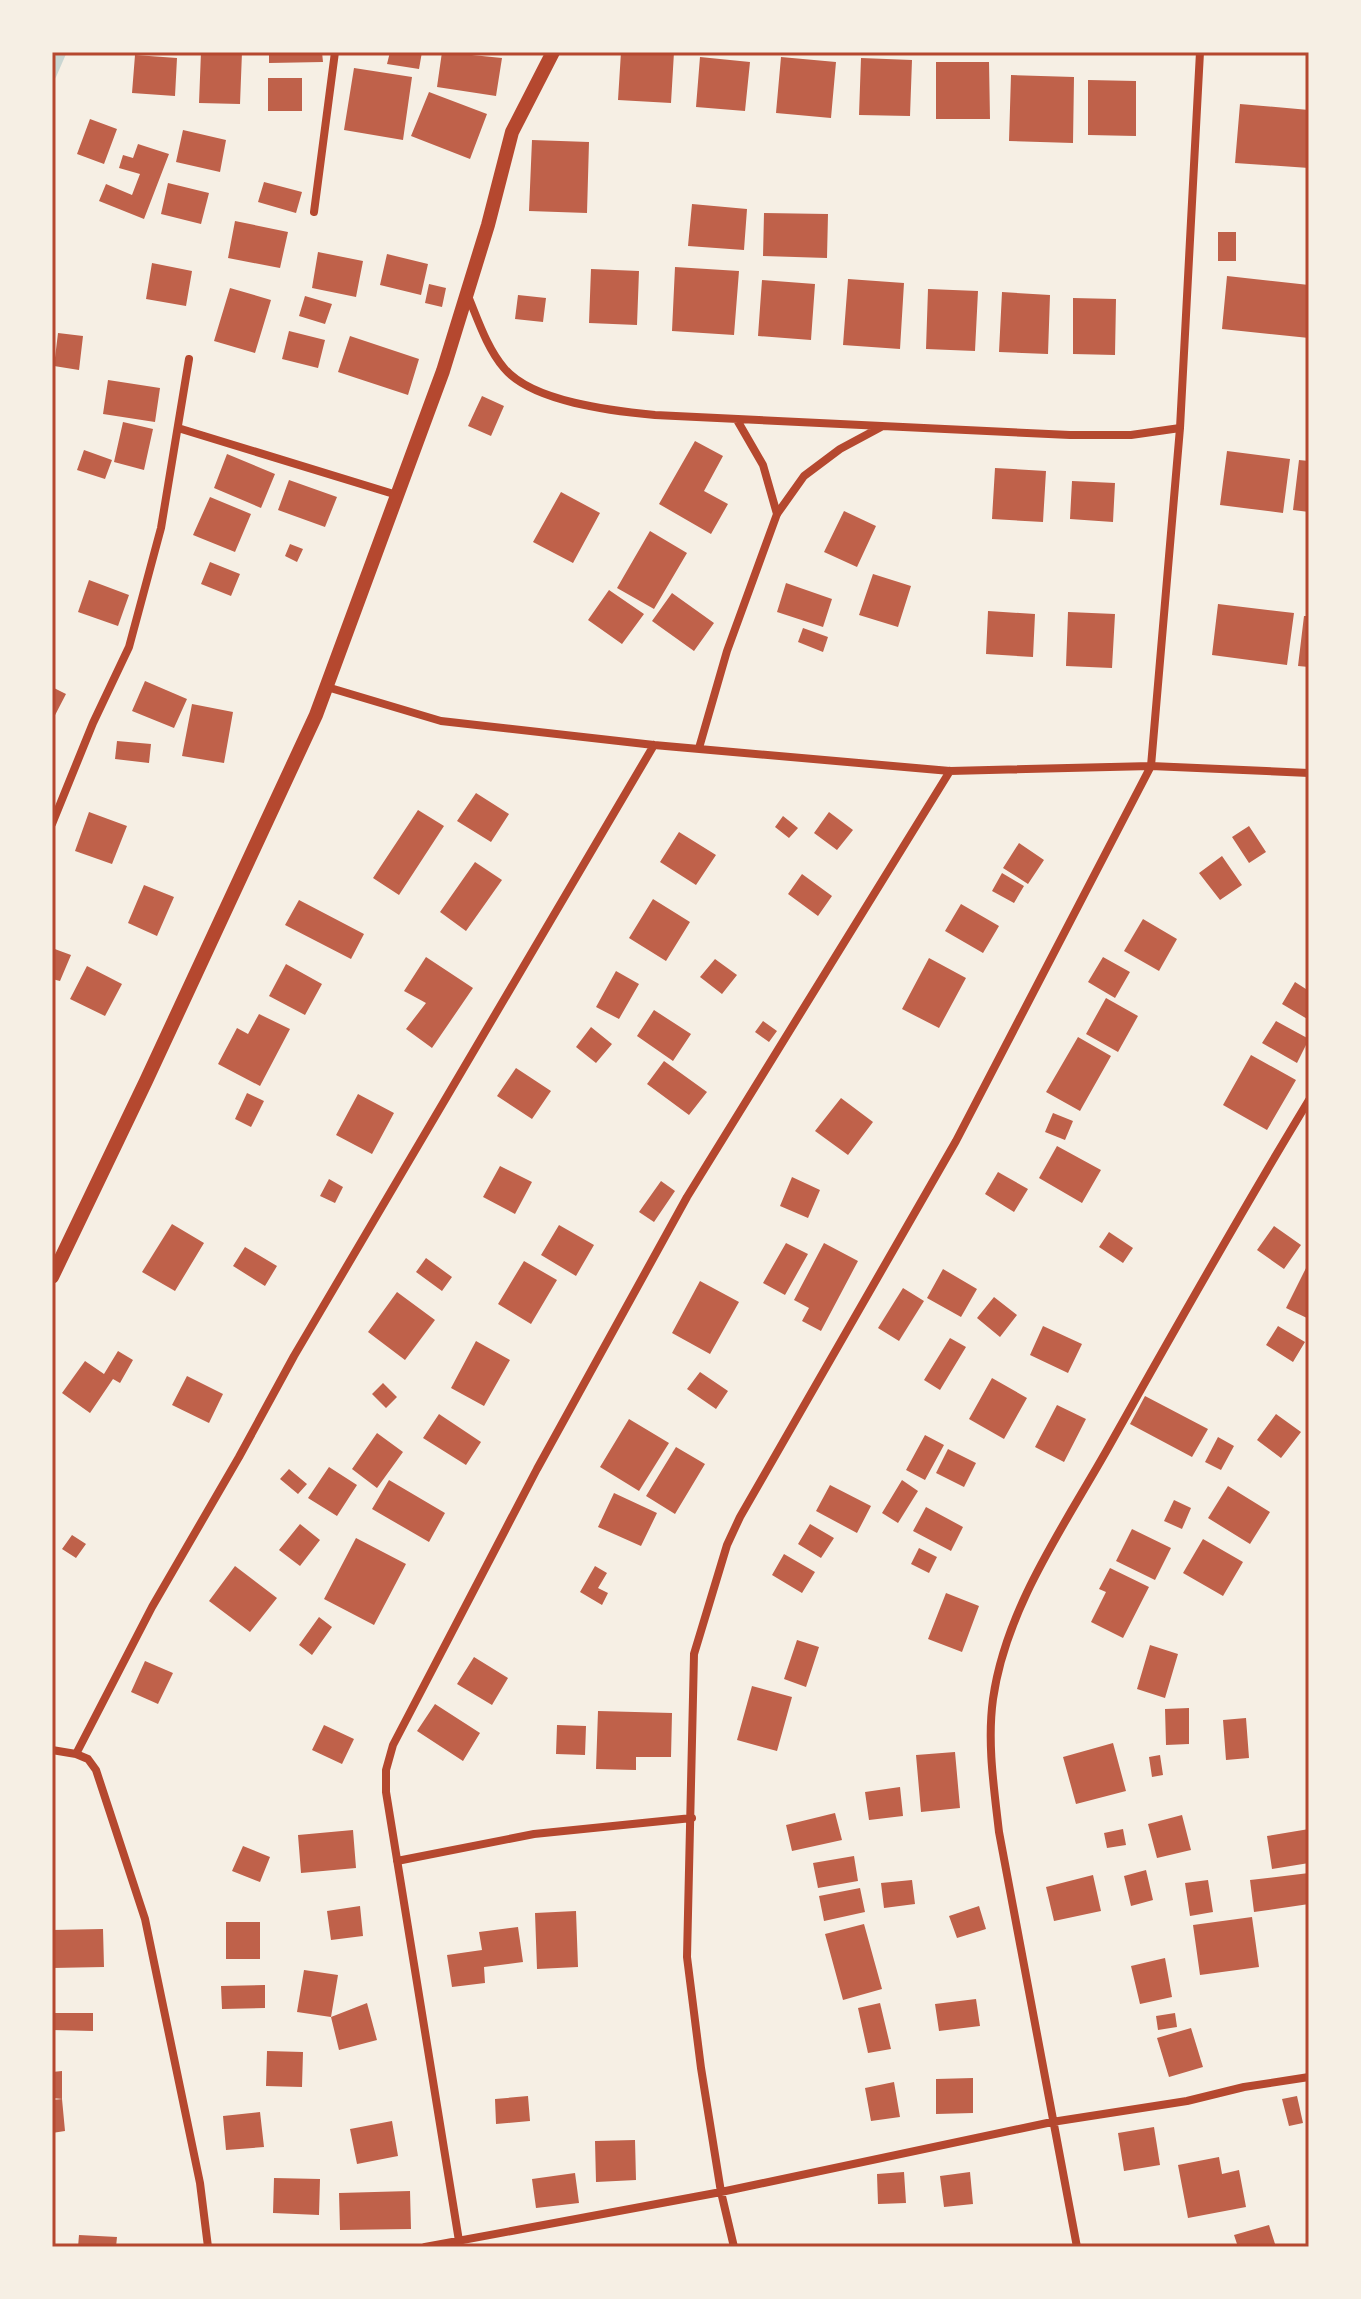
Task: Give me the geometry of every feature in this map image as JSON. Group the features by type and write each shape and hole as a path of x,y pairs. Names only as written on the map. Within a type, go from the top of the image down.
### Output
{"street":[{"path":"314,212 335,52"},
{"path":"52,1277 310,729 443,371 488,225 512,132 553,52"},
{"path":"734,2247 721,2192 688,1975 694,1654 727,1545 740,1517 956,1141 1151,766 1180,428 1200,52"},
{"path":"467,295 487,341 504,369 524,384 600,409 737,420 1070,435 1131,435 1180,428"},
{"path":"52,824 93,723 129,647 161,528 189,359"},
{"path":"737,420 763,465 777,514"},
{"path":"699,748 727,651 777,514 804,476 840,449 881,426"},
{"path":"178,428 397,495"},
{"path":"327,687 441,721 654,745 950,771 1151,766 1309,773"},
{"path":"76,1754 152,1607 294,1356 654,745"},
{"path":"460,2244 386,1792 386,1770 393,1745 537,1469 687,1197 950,771"},
{"path":"1077,2247 999,1832 992,1768 993,1699 1008,1638 1034,1579 1213,1262 1309,1100"},
{"path":"52,1750 88,1759 96,1770 145,1919 200,2183 208,2247"},
{"path":"397,1861 534,1834 692,1818"},
{"path":"425,2247 460,2244 721,2192 1052,2122 1187,2101 1244,2087 1309,2077"}],"building":[{"path":"201,52 242,52 240,104 199,103"},
{"path":"269,52 322,52 323,62 269,63"},
{"path":"390,52 422,52 419,69 387,64"},
{"path":"442,52 502,58 496,96 437,87"},
{"path":"621,52 674,52 671,103 618,100"},
{"path":"135,55 177,58 175,96 132,93"},
{"path":"700,57 750,62 745,111 696,107"},
{"path":"781,57 836,62 831,118 776,113"},
{"path":"861,58 912,60 910,116 859,115"},
{"path":"936,62 989,62 990,119 936,119"},
{"path":"354,68 412,77 403,140 344,130"},
{"path":"1011,75 1074,77 1073,143 1009,141"},
{"path":"268,78 302,78 302,111 268,111"},
{"path":"1088,80 1136,81 1136,136 1088,135"},
{"path":"429,92 487,114 470,159 411,136"},
{"path":"1240,104 1309,110 1309,168 1235,163"},
{"path":"90,119 117,129 104,164 77,154"},
{"path":"183,130 226,140 220,172 176,162"},
{"path":"532,140 589,142 587,213 529,211"},
{"path":"138,144 169,154 144,219 99,201 106,184 132,195 140,174 119,168 123,155 133,158"},
{"path":"264,182 302,192 296,213 258,202"},
{"path":"168,183 209,193 201,224 161,214"},
{"path":"692,204 747,209 744,250 688,246"},
{"path":"764,213 828,214 827,258 763,256"},
{"path":"235,221 288,232 280,268 228,258"},
{"path":"1218,232 1236,232 1236,261 1218,261"},
{"path":"318,252 363,261 356,297 312,288"},
{"path":"387,254 428,264 421,295 380,285"},
{"path":"152,263 192,271 186,306 146,299"},
{"path":"675,267 739,271 734,335 672,331"},
{"path":"591,269 639,271 637,325 589,323"},
{"path":"1227,276 1309,285 1309,338 1222,329"},
{"path":"848,279 904,283 900,349 843,345"},
{"path":"762,280 815,284 811,340 758,336"},
{"path":"429,284 446,288 442,307 425,303"},
{"path":"230,288 271,300 255,353 214,341"},
{"path":"928,289 978,291 975,351 926,349"},
{"path":"1002,292 1050,295 1048,354 999,352"},
{"path":"518,295 546,298 543,322 515,319"},
{"path":"305,296 332,304 325,324 299,316"},
{"path":"1073,298 1116,299 1115,355 1073,354"},
{"path":"289,331 325,340 318,368 282,359"},
{"path":"58,333 83,336 79,370 54,366"},
{"path":"350,336 419,359 408,395 338,372"},
{"path":"108,380 160,388 155,422 103,414"},
{"path":"482,396 504,406 491,436 468,426"},
{"path":"123,422 153,429 144,470 114,462"},
{"path":"695,441 723,456 704,491 728,504 711,534 659,504"},
{"path":"84,450 112,460 105,479 77,470"},
{"path":"1227,451 1290,459 1283,513 1220,505"},
{"path":"227,454 275,474 261,508 214,488"},
{"path":"1299,460 1309,461 1309,512 1293,510"},
{"path":"995,468 1046,471 1043,522 992,519"},
{"path":"289,480 337,497 325,527 278,510"},
{"path":"1072,481 1115,483 1113,522 1070,519"},
{"path":"561,492 600,513 573,563 533,542"},
{"path":"210,497 251,514 235,552 193,535"},
{"path":"844,511 876,526 857,567 824,552"},
{"path":"650,531 687,553 654,609 617,588"},
{"path":"290,544 303,549 297,562 285,556"},
{"path":"210,562 240,574 231,596 201,584"},
{"path":"873,574 911,586 898,627 859,615"},
{"path":"89,580 129,595 118,626 78,612"},
{"path":"786,583 832,599 823,627 777,612"},
{"path":"609,590 644,614 622,644 588,620"},
{"path":"672,593 714,623 694,651 652,621"},
{"path":"1218,604 1294,613 1287,665 1212,655"},
{"path":"988,611 1035,614 1033,657 986,654"},
{"path":"1068,612 1115,614 1112,668 1066,666"},
{"path":"1304,616 1309,616 1309,667 1298,666"},
{"path":"803,628 828,637 823,652 798,642"},
{"path":"145,681 187,699 174,728 132,711"},
{"path":"52,687 66,694 52,721"},
{"path":"192,704 233,712 224,763 182,756"},
{"path":"117,741 151,744 149,763 115,759"},
{"path":"476,793 509,814 491,842 457,821"},
{"path":"418,810 444,826 399,895 373,878"},
{"path":"89,812 127,826 112,864 75,851"},
{"path":"829,812 853,830 837,850 814,833"},
{"path":"783,816 798,828 789,838 775,827"},
{"path":"1249,826 1266,852 1249,863 1232,837"},
{"path":"679,832 716,855 696,885 660,862"},
{"path":"1019,843 1044,860 1028,884 1003,868"},
{"path":"1222,856 1242,885 1220,900 1199,873"},
{"path":"475,862 502,880 466,931 440,912"},
{"path":"1002,873 1024,886 1014,903 992,891"},
{"path":"802,874 832,896 818,916 788,894"},
{"path":"144,885 174,897 157,936 128,923"},
{"path":"653,899 690,922 666,961 629,938"},
{"path":"299,900 364,934 351,959 285,925"},
{"path":"961,904 999,926 983,953 945,931"},
{"path":"1143,919 1177,939 1159,971 1124,951"},
{"path":"52,948 71,955 60,981 52,979"},
{"path":"426,957 473,988 432,1048 406,1029 426,1003 404,991"},
{"path":"1103,957 1130,972 1115,998 1088,982"},
{"path":"929,958 966,978 939,1028 902,1009"},
{"path":"715,959 737,975 722,994 700,977"},
{"path":"286,964 322,984 305,1015 269,996"},
{"path":"87,966 122,984 105,1016 70,999"},
{"path":"616,971 639,984 619,1019 596,1007"},
{"path":"1295,982 1309,991 1309,1020 1282,1004"},
{"path":"1106,998 1138,1016 1118,1052 1086,1034"},
{"path":"654,1010 691,1034 673,1061 637,1036"},
{"path":"259,1014 290,1029 260,1086 218,1064 237,1028 248,1034"},
{"path":"763,1021 777,1031 769,1042 755,1032"},
{"path":"1276,1021 1309,1039 1297,1063 1262,1043"},
{"path":"591,1027 612,1044 596,1063 576,1047"},
{"path":"1078,1037 1111,1056 1080,1111 1046,1092"},
{"path":"1251,1055 1296,1080 1267,1130 1223,1105"},
{"path":"664,1061 707,1092 689,1115 647,1084"},
{"path":"516,1068 551,1091 532,1119 497,1096"},
{"path":"247,1093 264,1101 251,1127 235,1119"},
{"path":"358,1094 394,1113 372,1154 336,1135"},
{"path":"841,1098 873,1122 848,1155 815,1131"},
{"path":"1053,1113 1073,1121 1065,1140 1045,1132"},
{"path":"1057,1146 1101,1170 1082,1203 1039,1178"},
{"path":"500,1166 532,1182 515,1214 483,1197"},
{"path":"998,1172 1028,1189 1014,1212 985,1194"},
{"path":"792,1177 820,1190 808,1218 780,1206"},
{"path":"329,1179 343,1187 335,1203 320,1196"},
{"path":"661,1181 675,1191 654,1222 639,1212"},
{"path":"172,1224 204,1243 175,1291 142,1272"},
{"path":"559,1225 594,1245 576,1276 541,1255"},
{"path":"1274,1226 1301,1245 1284,1269 1257,1250"},
{"path":"1109,1232 1133,1248 1123,1263 1099,1247"},
{"path":"786,1243 808,1254 785,1295 763,1283"},
{"path":"824,1243 858,1261 821,1331 802,1321 809,1308 794,1300"},
{"path":"245,1247 277,1266 265,1286 233,1266"},
{"path":"426,1258 452,1277 442,1291 416,1272"},
{"path":"524,1261 557,1280 531,1324 498,1304"},
{"path":"1309,1262 1309,1319 1286,1308"},
{"path":"943,1269 977,1289 961,1317 927,1298"},
{"path":"700,1281 739,1302 710,1354 672,1333"},
{"path":"903,1288 924,1301 899,1341 878,1328"},
{"path":"397,1292 435,1320 405,1360 368,1332"},
{"path":"994,1297 1017,1315 1000,1337 977,1318"},
{"path":"1043,1326 1082,1344 1068,1373 1030,1355"},
{"path":"1278,1326 1305,1342 1293,1362 1266,1345"},
{"path":"950,1338 966,1347 940,1390 924,1380"},
{"path":"476,1341 510,1360 484,1406 451,1388"},
{"path":"118,1351 133,1360 120,1383 113,1379 90,1413 62,1393 85,1361 104,1374"},
{"path":"700,1372 728,1391 716,1409 687,1389"},
{"path":"187,1376 223,1394 209,1423 172,1405"},
{"path":"992,1378 1027,1398 1004,1439 969,1419"},
{"path":"383,1383 397,1397 386,1408 372,1394"},
{"path":"1145,1396 1208,1429 1192,1457 1130,1424"},
{"path":"1057,1405 1086,1419 1064,1462 1035,1447"},
{"path":"439,1414 481,1442 466,1465 423,1438"},
{"path":"1276,1414 1301,1432 1281,1458 1257,1440"},
{"path":"629,1419 669,1443 639,1491 600,1467"},
{"path":"377,1433 403,1452 377,1488 352,1469"},
{"path":"925,1435 944,1445 925,1480 906,1470"},
{"path":"1218,1437 1234,1446 1221,1470 1205,1462"},
{"path":"676,1447 705,1464 675,1514 646,1496"},
{"path":"948,1449 976,1463 964,1487 936,1473"},
{"path":"329,1467 357,1485 337,1516 308,1498"},
{"path":"289,1469 307,1484 298,1494 280,1479"},
{"path":"389,1480 445,1513 429,1542 372,1509"},
{"path":"902,1480 918,1491 898,1523 882,1513"},
{"path":"830,1485 871,1506 857,1533 816,1511"},
{"path":"1228,1486 1270,1512 1250,1544 1208,1518"},
{"path":"614,1493 657,1513 641,1546 598,1527"},
{"path":"1174,1500 1191,1508 1182,1529 1164,1521"},
{"path":"926,1507 963,1527 951,1551 913,1531"},
{"path":"300,1524 320,1540 300,1566 279,1550"},
{"path":"810,1524 834,1538 821,1558 798,1544"},
{"path":"1132,1529 1171,1548 1155,1580 1116,1561"},
{"path":"72,1535 86,1544 76,1558 62,1549"},
{"path":"356,1538 406,1564 374,1625 324,1599"},
{"path":"1203,1539 1243,1562 1223,1596 1183,1573"},
{"path":"919,1548 937,1557 929,1573 911,1564"},
{"path":"784,1554 815,1572 802,1593 772,1575"},
{"path":"235,1566 277,1598 250,1632 209,1601"},
{"path":"595,1566 607,1573 598,1588 608,1593 602,1605 580,1592"},
{"path":"1110,1568 1149,1587 1123,1638 1091,1622 1106,1592 1099,1589"},
{"path":"946,1593 979,1606 962,1652 928,1639"},
{"path":"319,1617 332,1627 312,1655 299,1645"},
{"path":"797,1640 819,1647 806,1687 784,1679"},
{"path":"1150,1645 1178,1654 1165,1698 1137,1689"},
{"path":"474,1657 508,1678 492,1705 457,1684"},
{"path":"145,1661 173,1673 158,1704 131,1692"},
{"path":"752,1686 792,1697 777,1751 737,1740"},
{"path":"435,1704 480,1733 463,1761 417,1731"},
{"path":"1189,1708 1189,1744 1166,1745 1165,1709"},
{"path":"598,1711 672,1713 671,1757 636,1757 636,1770 596,1769"},
{"path":"1246,1718 1249,1758 1226,1760 1223,1720"},
{"path":"324,1725 354,1739 342,1764 312,1750"},
{"path":"557,1725 586,1726 585,1755 556,1754"},
{"path":"1113,1743 1126,1791 1076,1804 1063,1757"},
{"path":"955,1752 960,1808 921,1812 916,1755"},
{"path":"1160,1755 1163,1775 1152,1777 1149,1757"},
{"path":"900,1787 903,1816 869,1820 865,1792"},
{"path":"835,1813 842,1840 792,1851 786,1825"},
{"path":"1182,1815 1191,1850 1157,1858 1148,1824"},
{"path":"1123,1829 1126,1845 1107,1848 1104,1833"},
{"path":"1309,1829 1309,1863 1272,1869 1267,1836"},
{"path":"353,1830 356,1868 301,1873 298,1835"},
{"path":"243,1846 270,1857 260,1882 232,1871"},
{"path":"854,1856 858,1881 818,1888 813,1863"},
{"path":"1146,1870 1153,1900 1131,1906 1124,1876"},
{"path":"1309,1873 1309,1904 1254,1912 1250,1880"},
{"path":"1093,1875 1101,1911 1054,1921 1046,1887"},
{"path":"912,1880 915,1904 884,1908 881,1883"},
{"path":"1208,1880 1213,1912 1190,1916 1185,1883"},
{"path":"860,1888 865,1912 824,1921 819,1896"},
{"path":"360,1906 363,1936 331,1940 327,1911"},
{"path":"979,1906 986,1929 957,1938 949,1916"},
{"path":"576,1911 578,1967 537,1969 535,1913"},
{"path":"1252,1917 1259,1967 1200,1975 1193,1925"},
{"path":"226,1922 260,1922 260,1959 226,1959"},
{"path":"864,1924 882,1989 843,2000 825,1934"},
{"path":"518,1927 523,1962 484,1967 485,1983 452,1987 447,1955 482,1950 479,1932"},
{"path":"103,1929 104,1967 52,1968 52,1930"},
{"path":"1165,1958 1172,1997 1140,2004 1131,1966"},
{"path":"304,1970 338,1975 331,2017 297,2012"},
{"path":"265,1985 265,2008 222,2009 221,1986"},
{"path":"976,1999 980,2026 939,2031 935,2004"},
{"path":"367,2003 377,2040 339,2050 331,2017"},
{"path":"880,2003 891,2049 868,2053 858,2008"},
{"path":"52,2013 93,2013 93,2031 52,2030"},
{"path":"1175,2013 1177,2027 1158,2030 1156,2016"},
{"path":"1191,2028 1203,2067 1169,2077 1157,2038"},
{"path":"267,2051 303,2052 302,2087 266,2086"},
{"path":"62,2071 62,2099 52,2098 52,2072"},
{"path":"973,2078 973,2113 936,2114 936,2079"},
{"path":"894,2082 900,2117 871,2121 865,2088"},
{"path":"528,2096 530,2121 496,2124 495,2099"},
{"path":"1297,2096 1303,2123 1289,2126 1282,2099"},
{"path":"62,2099 65,2131 52,2133 52,2100"},
{"path":"260,2112 264,2147 226,2150 223,2116"},
{"path":"392,2121 398,2156 357,2164 350,2129"},
{"path":"1154,2127 1160,2165 1124,2171 1118,2133"},
{"path":"635,2140 636,2180 596,2182 595,2141"},
{"path":"1219,2157 1222,2174 1239,2170 1246,2207 1188,2218 1178,2165"},
{"path":"904,2172 906,2203 878,2204 877,2174"},
{"path":"970,2172 973,2204 944,2207 940,2176"},
{"path":"575,2173 579,2203 536,2208 532,2179"},
{"path":"274,2178 320,2179 319,2215 273,2213"},
{"path":"410,2191 411,2229 340,2230 339,2193"},
{"path":"1269,2225 1276,2247 1238,2247 1234,2235"},
{"path":"79,2235 117,2237 116,2247 78,2247"}],"waterway":[{"path":"52,75 62,52"}]}
